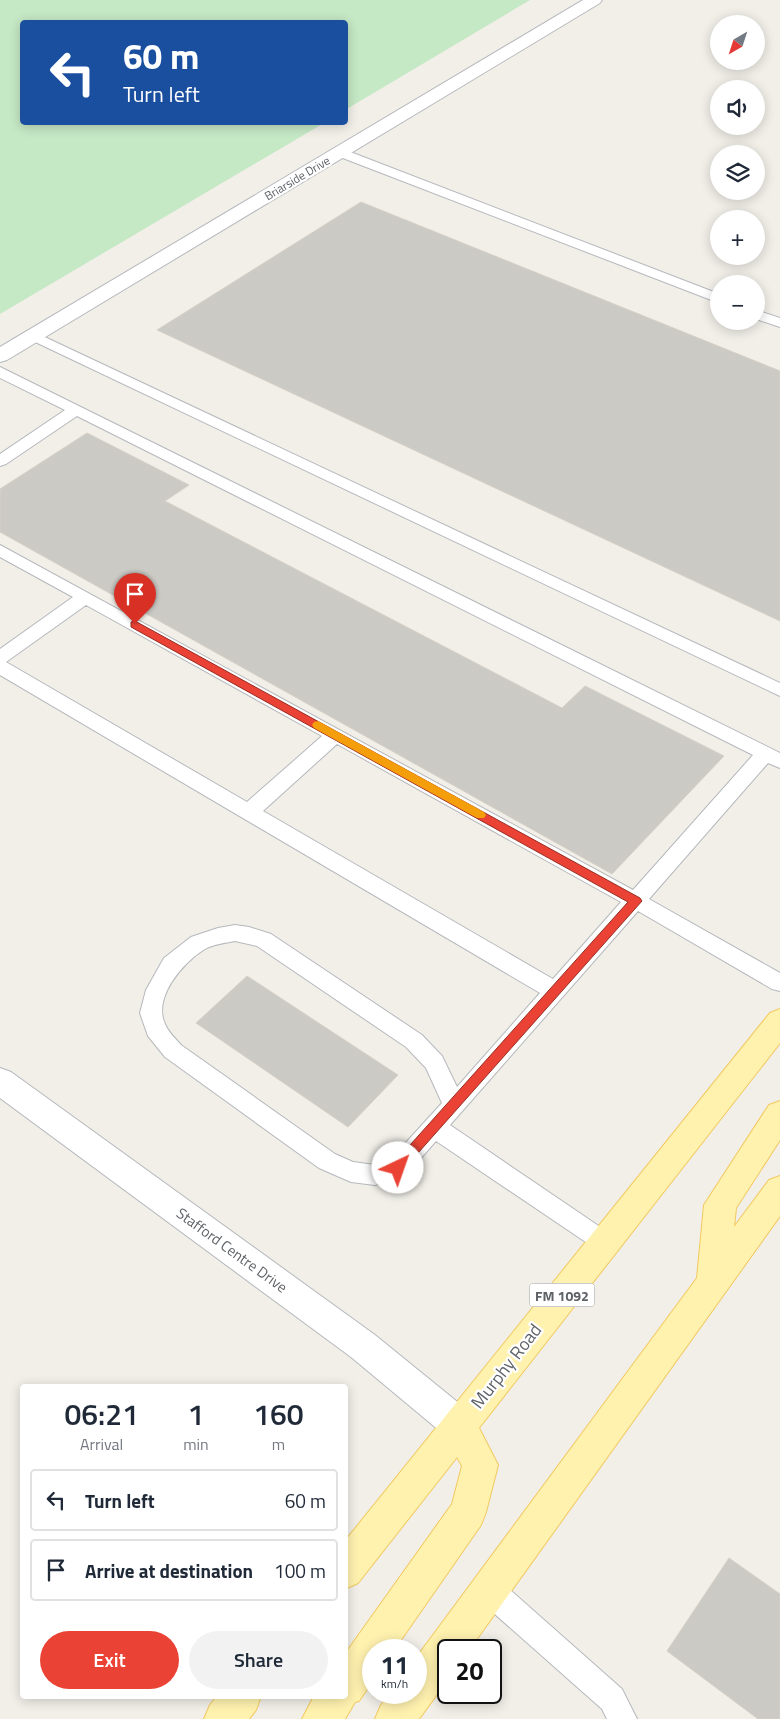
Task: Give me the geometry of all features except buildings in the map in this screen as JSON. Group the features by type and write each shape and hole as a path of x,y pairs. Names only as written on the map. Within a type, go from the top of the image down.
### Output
{"main road":[{"name":"Murphy Road","path":"348,1566 780,1021"},
{"path":"713,1282 720,1205 780,1114"},
{"path":"427,1677 780,1190"},
{"path":"348,1683 468,1512 480,1465 459,1425"},
{"path":"224,1719 240,1699"},
{"path":"322,1719 336,1699"},
{"path":"395,1719 407,1704"}],"street":[{"name":"Briarside Drive","path":"0,356 594,0"},
{"name":"Stafford Centre Drive","path":"0,1081 363,1346 459,1425"}],"lane":[{"path":"340,152 710,296"},
{"path":"765,317 780,323"},
{"path":"34,336 780,690"},
{"path":"0,372 773,757 636,901 398,1168 375,1175 351,1172 328,1161 173,1051 156,1030 151,1013 157,990 171,964 198,943 218,936 235,933 250,934 264,940 414,1041 434,1062 454,1105"},
{"path":"0,461 76,410"},
{"path":"0,550 636,901 780,983"},
{"path":"0,658 85,597"},
{"path":"0,667 555,991"},
{"path":"248,812 335,735"},
{"path":"434,1127 604,1242"},
{"path":"490,1591 612,1699 623,1719"}],"green space":[{"path":"0,0 530,0 348,108 348,20 20,20 20,125 321,125 0,314"}],"slow traffic":[{"path":"318,725 480,815"}],"route":[{"path":"135,624 636,901 398,1168"}]}
